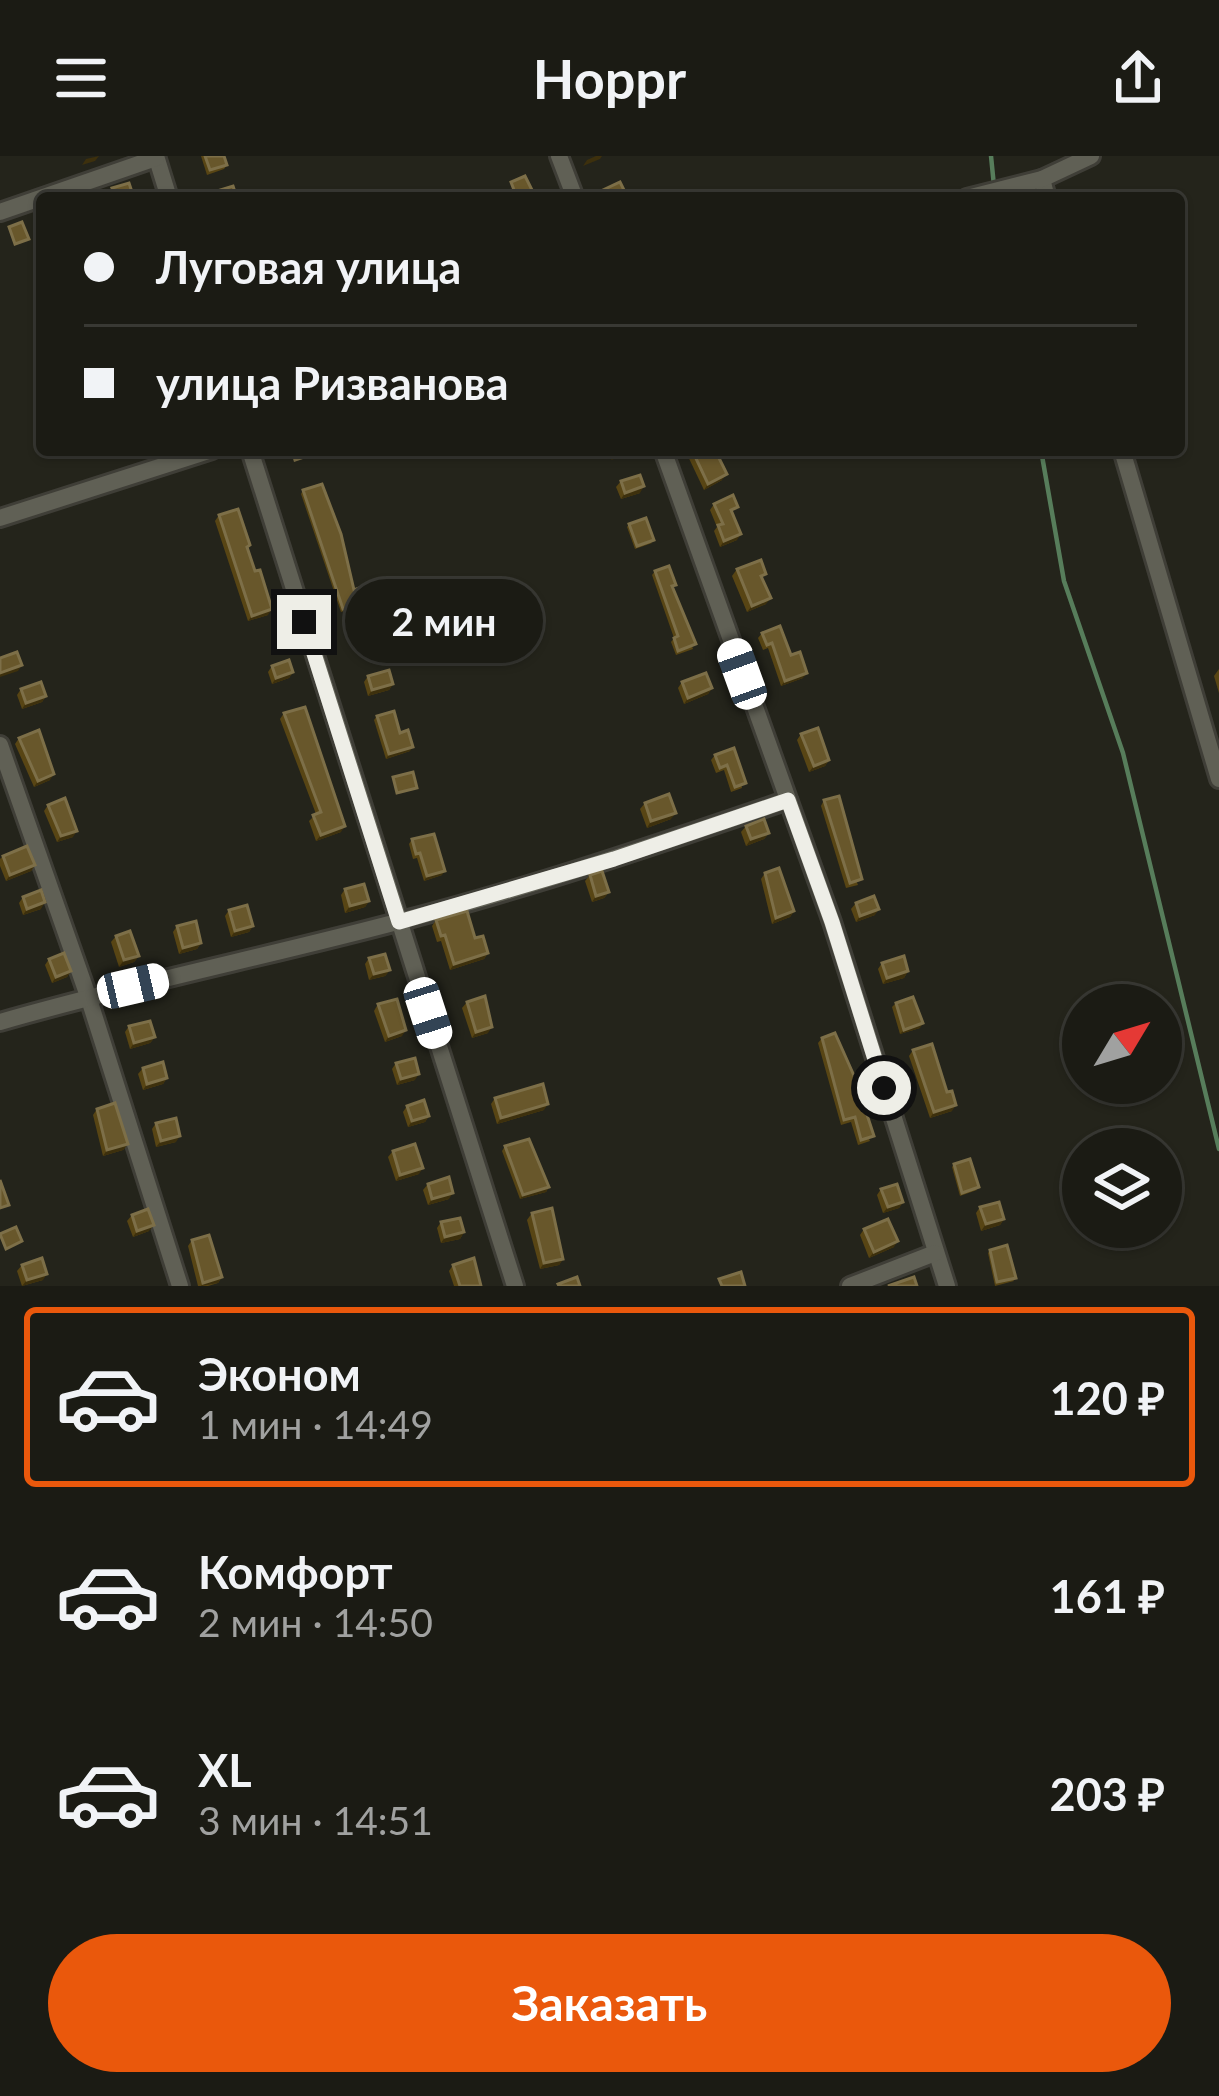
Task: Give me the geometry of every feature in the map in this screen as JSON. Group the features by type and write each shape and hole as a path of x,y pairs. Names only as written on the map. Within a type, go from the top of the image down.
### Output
{"street":[{"path":"559,156 573,192"},
{"path":"991,192 1042,179 1090,156"},
{"path":"57,192 156,157 167,192"},
{"path":"1042,179 1045,192"},
{"path":"0,212 36,199"},
{"path":"0,518 193,456"},
{"path":"252,456 515,1286"},
{"path":"665,456 832,922 946,1286"},
{"path":"1124,456 1219,779"},
{"path":"0,745 88,996 180,1286"},
{"path":"0,1022 88,996 399,922 614,859 788,800"},
{"path":"850,1286 935,1253"}],"building":[{"path":"205,156 224,156 227,165 210,170"},
{"path":"525,176 533,192 515,192 511,182"},
{"path":"620,182 625,192 604,192"},
{"path":"129,183 132,192 114,192 112,188"},
{"path":"22,222 29,239 15,244 9,227"},
{"path":"695,456 718,456 727,474 708,484"},
{"path":"640,475 644,486 625,493 621,481"},
{"path":"322,484 341,534 354,590 359,588 363,603 343,609 303,490"},
{"path":"733,495 738,507 731,510 741,534 724,541 714,504"},
{"path":"238,509 255,571 260,570 272,609 252,616 219,515"},
{"path":"646,518 654,540 637,546 629,524"},
{"path":"761,560 766,574 761,576 771,598 752,606 737,569"},
{"path":"669,566 676,585 672,586 696,644 678,651 674,638 678,636 655,571"},
{"path":"371,625 377,641 354,648 349,633"},
{"path":"780,626 791,655 800,652 807,673 785,681 772,643 767,645 762,633"},
{"path":"17,652 22,665 0,673 0,658"},
{"path":"289,660 293,672 276,678 272,666"},
{"path":"389,670 393,684 372,690 368,676"},
{"path":"706,673 712,688 688,698 682,682"},
{"path":"41,682 46,696 26,703 21,689"},
{"path":"305,707 345,826 321,835 313,815 321,812 284,713"},
{"path":"394,711 400,733 408,730 413,747 389,754 377,716"},
{"path":"818,728 829,760 814,766 801,734"},
{"path":"39,730 54,774 38,781 19,738"},
{"path":"734,748 746,783 735,787 727,765 720,768 715,755"},
{"path":"413,772 417,788 397,793 393,777"},
{"path":"669,794 676,813 651,821 645,803"},
{"path":"839,796 862,879 850,883 824,800"},
{"path":"65,798 77,831 61,836 48,805"},
{"path":"764,819 769,833 751,839 746,826"},
{"path":"434,834 445,871 427,876 412,839"},
{"path":"27,846 35,865 10,875 3,856"},
{"path":"779,868 794,911 776,918 765,873"},
{"path":"602,871 609,892 596,896 590,875"},
{"path":"364,884 369,901 350,906 345,889"},
{"path":"41,890 45,902 27,909 23,897"},
{"path":"874,896 879,909 860,916 856,903"},
{"path":"247,905 253,926 235,931 229,910"},
{"path":"467,911 475,938 483,936 488,953 454,964 436,920"},
{"path":"196,921 201,943 183,948 177,926"},
{"path":"130,931 139,956 124,960 116,936"},
{"path":"64,953 71,971 56,977 49,959"},
{"path":"385,954 390,970 374,974 369,958"},
{"path":"904,956 908,971 887,978 882,963"},
{"path":"485,996 492,1027 476,1032 467,1002"},
{"path":"913,997 923,1023 904,1030 896,1003"},
{"path":"397,999 406,1030 389,1036 378,1004"},
{"path":"150,1021 155,1037 134,1043 129,1026"},
{"path":"835,1033 874,1136 861,1140 855,1117 844,1120 822,1038"},
{"path":"932,1044 947,1092 952,1091 956,1105 934,1112 913,1050"},
{"path":"415,1058 419,1074 401,1079 396,1063"},
{"path":"163,1062 167,1078 147,1084 143,1068"},
{"path":"543,1084 548,1104 501,1118 495,1098"},
{"path":"424,1100 429,1116 412,1121 407,1106"},
{"path":"115,1103 128,1144 107,1150 97,1109"},
{"path":"176,1118 180,1136 161,1141 156,1123"},
{"path":"529,1139 549,1187 523,1195 505,1146"},
{"path":"415,1144 423,1168 400,1175 393,1151"},
{"path":"970,1159 979,1187 962,1193 954,1164"},
{"path":"449,1177 453,1193 432,1199 428,1184"},
{"path":"0,1180 9,1205 0,1208"},
{"path":"897,1184 903,1202 888,1207 881,1189"},
{"path":"999,1202 1004,1219 986,1224 980,1207"},
{"path":"552,1208 563,1259 544,1263 532,1213"},
{"path":"148,1209 154,1225 137,1231 132,1215"},
{"path":"460,1218 464,1232 445,1237 441,1222"},
{"path":"888,1219 898,1241 874,1252 864,1229"},
{"path":"16,1227 22,1241 6,1249 0,1234"},
{"path":"209,1235 222,1277 203,1283 192,1240"},
{"path":"1007,1245 1016,1278 997,1282 990,1250"},
{"path":"42,1258 47,1274 27,1280 22,1265"},
{"path":"474,1258 481,1286 460,1286 453,1265"},
{"path":"741,1272 745,1286 722,1286 719,1279"},
{"path":"577,1277 580,1286 558,1284"},
{"path":"914,1277 917,1286 888,1286"}],"waterway":[{"path":"991,156 994,186"},
{"path":"1042,456 1064,581 1123,753 1219,1149"}],"route":[{"path":"304,622 399,922 614,859 788,800 884,1088"}]}
